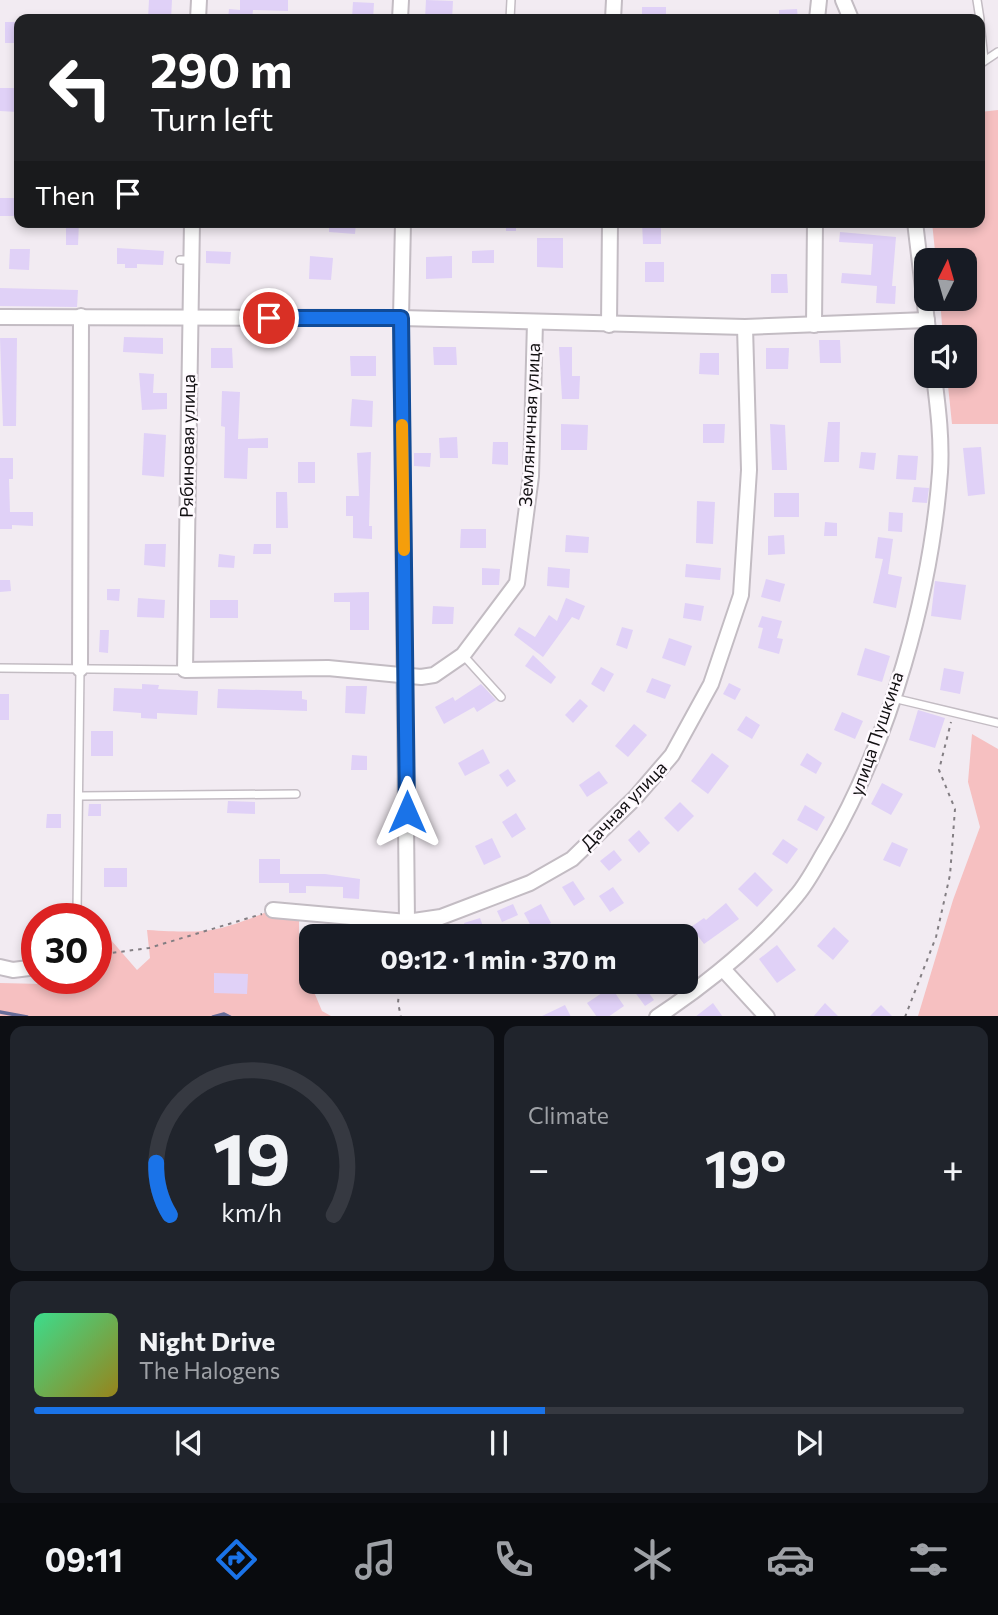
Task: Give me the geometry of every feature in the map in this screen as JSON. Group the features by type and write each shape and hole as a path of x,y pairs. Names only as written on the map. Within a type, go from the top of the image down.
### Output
{"street":[{"name":"Рябиновая улица","path":"185,670 189,319 185,260 191,228"},
{"path":"403,228 401,318 407,922"},
{"path":"609,325 610,228"},
{"path":"814,325 815,228"},
{"path":"916,228 928,325"},
{"path":"80,316 80,670"},
{"path":"0,317 401,318 745,327 927,320"},
{"name":"Земляничная улица","path":"185,670 327,668 434,676 463,655 517,583 531,475 535,322"},
{"name":"Дачная улица","path":"273,910 407,922 441,917 517,888 572,859 635,799 672,755 711,684 741,595 749,470 745,327"},
{"name":"улица Пушкина","path":"658,1016 723,970 797,895 855,799 892,698 913,626 936,518 941,427 936,388"},
{"path":"0,967 21,969"},
{"path":"723,970 766,1016"}],"lane":[{"path":"463,655 501,697"},
{"path":"0,668 185,670"},
{"path":"77,903 80,670"},
{"path":"892,698 998,723"},
{"path":"80,796 296,794"}],"path":[{"path":"905,1016 936,937 950,875 955,810 939,770 954,712"},
{"path":"112,952 149,947 273,910"},
{"path":"399,994 401,1016"}],"shaded area":[{"path":"998,110 998,424 952,424 948,388 977,388 977,325 942,325 941,312 977,311 977,248 935,248 933,228 985,228 985,111"},
{"path":"972,734 998,749 998,1016 918,1016 953,900 980,827 968,782"},
{"path":"264,913 299,915 299,994 315,994 322,1011 331,1016 0,1016 0,983 21,983 21,994 112,994 112,941 137,970 150,958 147,930 181,932 219,928"}],"building":[{"path":"149,0 172,0 171,14 148,14"},
{"path":"240,0 288,0 288,11 253,10 253,14 228,14 229,9 240,10"},
{"path":"426,0 453,1 452,14 425,14"},
{"path":"353,2 374,3 373,14 352,14"},
{"path":"642,7 666,7 666,14 642,14"},
{"path":"797,9 798,14 779,14 779,10"},
{"path":"5,22 14,22 14,43 5,43"},
{"path":"0,88 14,88 14,112 0,111"},
{"path":"0,198 14,198 14,216 0,216"},
{"path":"66,228 79,228 78,245 66,245"},
{"path":"329,228 356,228 355,234 329,232"},
{"path":"642,228 661,228 661,244 643,244"},
{"path":"840,232 896,237 892,286 896,286 895,304 876,303 877,286 841,283 842,273 871,275 873,244 839,242"},
{"path":"537,238 563,238 563,268 537,267"},
{"path":"117,248 164,251 163,265 137,264 137,268 125,268 125,264 117,264"},
{"path":"10,249 30,249 29,270 9,269"},
{"path":"494,250 494,263 472,263 472,251"},
{"path":"206,251 231,252 230,264 206,263"},
{"path":"310,256 333,258 331,280 309,279"},
{"path":"452,256 452,278 426,279 426,257"},
{"path":"645,262 664,262 664,282 645,282"},
{"path":"771,274 787,274 788,293 771,293"},
{"path":"0,288 78,290 77,307 0,306"},
{"path":"124,337 163,338 163,354 123,352"},
{"path":"0,338 17,338 16,426 3,426"},
{"path":"819,340 840,340 841,363 820,363"},
{"path":"433,347 456,347 457,365 434,365"},
{"path":"559,347 572,347 572,376 580,376 579,399 562,399"},
{"path":"211,348 232,348 233,368 211,368"},
{"path":"766,348 789,348 788,369 766,369"},
{"path":"700,353 719,353 719,375 699,374"},
{"path":"350,356 376,356 376,376 351,376"},
{"path":"139,373 154,374 153,393 167,393 167,409 142,410"},
{"path":"222,391 240,392 238,439 268,438 268,448 248,448 247,479 224,478 225,427 221,426"},
{"path":"352,399 373,401 372,427 350,426"},
{"path":"828,422 840,422 839,462 824,462"},
{"path":"561,424 588,425 587,450 561,450"},
{"path":"703,424 725,424 724,443 703,443"},
{"path":"770,424 785,425 787,470 772,470"},
{"path":"144,433 166,435 164,477 142,475"},
{"path":"457,437 458,458 440,458 439,438"},
{"path":"493,442 508,442 508,465 492,464"},
{"path":"981,447 985,494 968,496 963,448"},
{"path":"371,452 369,526 372,526 372,539 353,538 353,516 346,516 346,496 359,496 357,453"},
{"path":"861,452 876,453 874,470 859,468"},
{"path":"414,453 431,453 430,467 414,466"},
{"path":"898,455 918,456 916,480 896,479"},
{"path":"0,458 13,458 13,479 9,479 10,512 33,512 33,526 12,525 12,529 0,529"},
{"path":"298,462 315,462 315,483 298,483"},
{"path":"914,487 929,488 927,503 912,502"},
{"path":"276,492 287,492 288,528 276,528"},
{"path":"774,493 799,493 799,517 774,517"},
{"path":"697,501 715,502 713,544 696,543"},
{"path":"889,512 903,513 902,532 888,531"},
{"path":"825,522 837,523 837,536 824,536"},
{"path":"461,529 486,529 486,548 460,548"},
{"path":"566,535 589,537 588,553 565,552"},
{"path":"784,535 785,554 768,555 768,536"},
{"path":"878,537 893,539 888,574 902,577 896,608 873,603 883,559 875,558"},
{"path":"145,544 166,544 165,567 144,565"},
{"path":"254,544 271,544 271,554 253,554"},
{"path":"219,554 235,556 234,568 218,567"},
{"path":"686,564 721,568 720,580 685,577"},
{"path":"548,567 570,569 569,588 547,586"},
{"path":"482,568 500,569 499,585 482,585"},
{"path":"766,579 785,584 780,602 761,597"},
{"path":"0,580 10,580 11,591 0,592"},
{"path":"935,581 966,585 961,620 931,616"},
{"path":"107,589 120,589 119,601 107,600"},
{"path":"369,592 369,630 350,630 350,602 334,602 334,593"},
{"path":"138,598 165,600 164,618 137,617"},
{"path":"566,598 585,606 579,620 572,617 543,657 514,635 519,627 535,637 549,615 557,621"},
{"path":"210,600 238,600 238,618 210,618"},
{"path":"685,603 704,606 701,621 683,618"},
{"path":"433,606 454,607 453,624 432,624"},
{"path":"762,616 782,621 777,638 783,639 779,654 758,648 763,628 758,627"},
{"path":"622,627 633,630 627,649 616,645"},
{"path":"100,630 109,630 108,653 99,652"},
{"path":"669,638 692,646 685,666 662,658"},
{"path":"865,648 890,656 882,682 857,675"},
{"path":"533,655 556,677 551,684 525,666"},
{"path":"601,667 614,674 604,692 591,684"},
{"path":"944,668 964,672 960,694 940,690"},
{"path":"652,678 671,685 665,699 646,692"},
{"path":"729,683 741,689 735,700 723,694"},
{"path":"142,684 159,685 158,689 198,691 197,715 157,713 157,719 141,718 141,713 113,711 114,688 142,689"},
{"path":"481,684 496,700 477,712 474,707 444,724 435,707 453,697 455,701"},
{"path":"346,686 367,686 365,714 345,713"},
{"path":"218,689 302,691 302,699 307,700 307,711 217,708"},
{"path":"0,694 9,694 9,720 0,720"},
{"path":"580,699 588,706 573,723 565,715"},
{"path":"918,710 945,718 935,748 909,740"},
{"path":"842,712 863,721 855,739 834,730"},
{"path":"746,716 760,725 752,739 737,730"},
{"path":"634,724 647,735 628,757 615,746"},
{"path":"91,731 113,731 113,756 91,756"},
{"path":"483,749 490,763 465,776 458,763"},
{"path":"712,753 729,766 708,794 691,781"},
{"path":"807,753 822,763 816,774 800,765"},
{"path":"352,755 367,756 367,770 351,770"},
{"path":"508,769 516,781 507,787 499,775"},
{"path":"599,771 608,783 587,797 579,785"},
{"path":"882,783 903,794 891,815 871,804"},
{"path":"228,801 255,802 255,814 227,813"},
{"path":"680,802 694,816 678,832 664,818"},
{"path":"89,804 101,804 101,816 88,816"},
{"path":"805,805 825,817 817,831 797,820"},
{"path":"516,813 526,829 512,838 502,822"},
{"path":"47,814 61,814 61,828 46,828"},
{"path":"639,830 650,843 639,853 628,840"},
{"path":"492,838 501,857 484,865 475,846"},
{"path":"783,839 798,849 787,864 772,854"},
{"path":"892,842 908,849 900,867 883,860"},
{"path":"614,850 622,860 609,871 600,861"},
{"path":"259,859 280,859 280,874 325,874 360,879 359,899 343,898 343,887 306,886 306,893 289,893 289,883 259,883"},
{"path":"104,868 127,868 127,887 104,887"},
{"path":"755,872 773,890 757,907 738,889"},
{"path":"573,881 585,899 574,906 562,887"},
{"path":"613,887 624,903 610,912 599,896"},
{"path":"726,903 739,919 704,944 698,936 698,924 695,924 704,918 706,920"},
{"path":"513,904 518,915 502,922 497,911"},
{"path":"541,904 551,923 530,924 524,913"},
{"path":"480,918 482,924 464,924"},
{"path":"834,927 849,941 833,960 817,946"},
{"path":"777,945 796,970 777,983 759,959"},
{"path":"214,973 248,974 247,994 214,993"},
{"path":"600,994 616,994 624,1006 609,1016 596,1016 587,1003"},
{"path":"636,994 650,994 654,1000 645,1006"},
{"path":"713,1003 722,1016 696,1016"},
{"path":"825,1003 838,1016 814,1016"},
{"path":"565,1005 570,1016 542,1016"},
{"path":"881,1005 892,1016 870,1016"}],"waterway":[{"path":"0,1012 22,1016"},
{"path":"217,1016 228,1016"}],"slow traffic":[{"path":"402,425 404,550"}],"route":[{"path":"269,318 401,318 407,812"}]}
